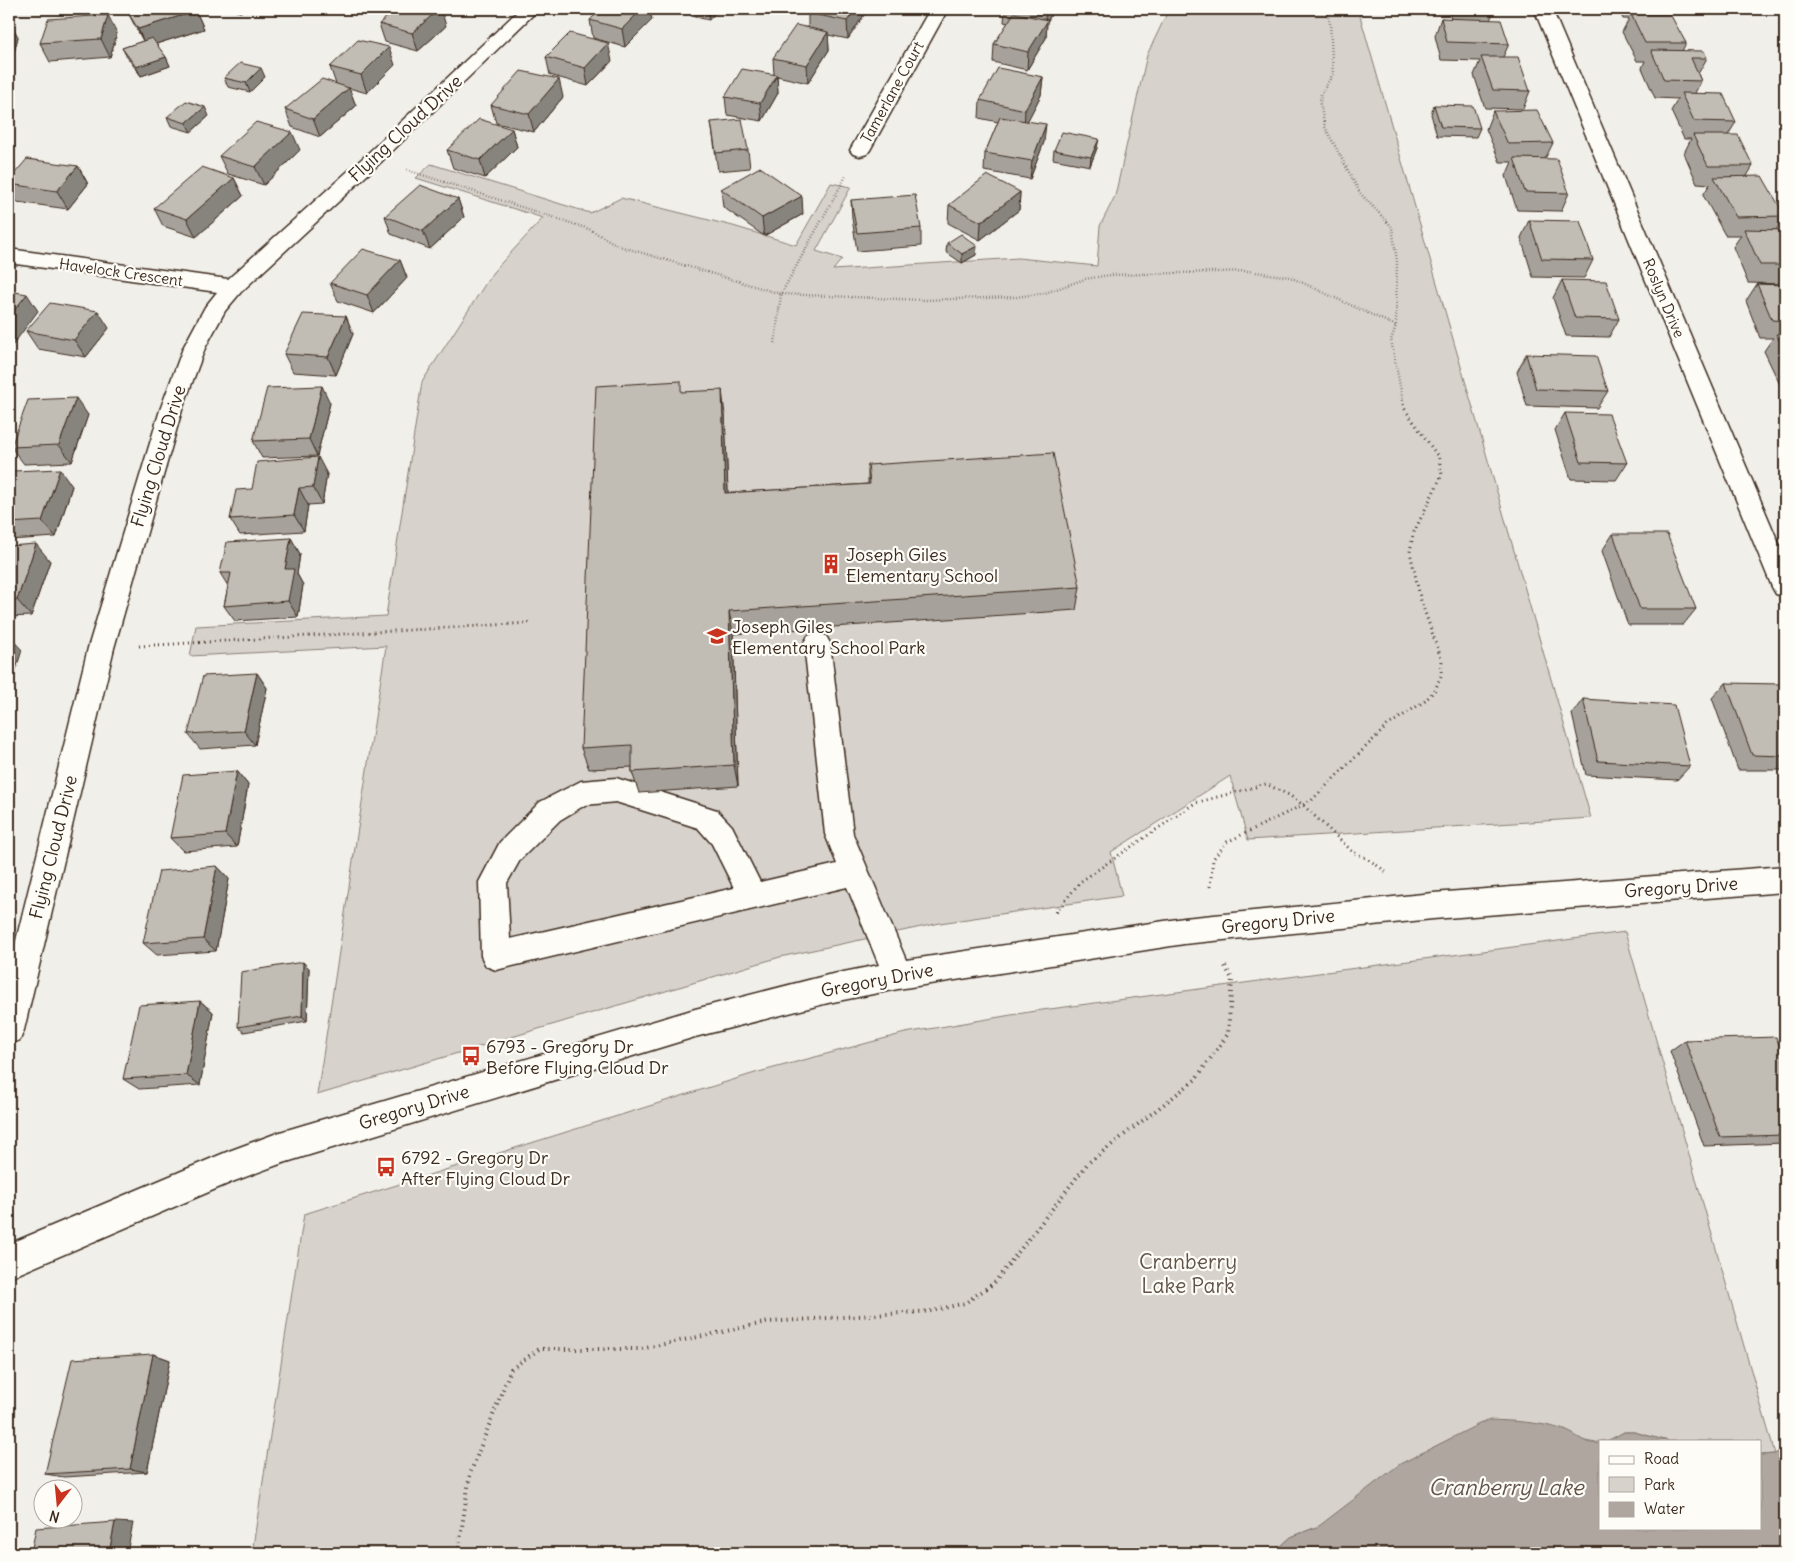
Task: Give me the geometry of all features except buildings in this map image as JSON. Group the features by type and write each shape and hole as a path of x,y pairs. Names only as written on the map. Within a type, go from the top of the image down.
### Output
{"street":[{"name":"Flying Cloud Drive","path":"9,1030 101,648 184,369 204,327 216,307 233,287 373,159 530,9"},
{"name":"Tamerlane Court","path":"860,150 939,9"},
{"name":"Roslyn Drive","path":"1542,9 1785,587"},
{"name":"Havelock Crescent","path":"9,256 233,287"},
{"path":"817,643 839,834 898,975"},
{"path":"753,897 722,835 706,820 616,790 581,794 550,811 510,851 493,882 496,956 753,897 854,873"},
{"name":"Gregory Drive","path":"9,1261 229,1167 280,1148 695,1023 828,989 898,975 1184,931 1433,906 1785,879"}],"path":[{"path":"1210,887 1213,859 1227,842 1311,801 1387,726 1425,701 1436,690 1441,676 1442,661 1421,602 1410,552 1413,534 1442,475 1439,458 1404,408 1391,340 1396,326 1397,261 1392,227 1360,193 1325,127 1320,104 1321,94 1333,74 1330,23 1325,9"},
{"path":"775,343 781,294 860,150"},
{"path":"373,159 589,229 620,246 781,294 923,300 1016,297 1045,293 1085,279 1110,275 1248,271 1290,277 1396,326"},
{"path":"101,648 529,623"},
{"path":"1023,955 1080,882 1195,803 1266,784 1289,795 1353,852 1368,858 1433,906"},
{"path":"458,1553 470,1474 511,1369 539,1349 641,1349 770,1322 932,1311 965,1303 994,1283 1088,1163 1195,1080 1228,1034 1232,979 1221,957"}],"green space":[{"name":"Joseph Giles Elementary School Park","path":"1169,9 1358,9 1591,818 1248,840 1230,776 1111,852 1122,896 940,923 780,957 317,1095 386,646 190,656 196,626 386,616 422,382 493,272 543,218 416,178 431,164 590,213 621,198 733,226 796,245 831,183 851,187 816,251 842,259 833,270 1018,258 1097,266 1100,226 1115,196 1147,55"},
{"name":"Cranberry Lake Park","path":"1625,932 1775,1454 1762,1455 1762,1440 1664,1440 1634,1432 1624,1432 1611,1440 1599,1440 1596,1443 1580,1440 1565,1430 1291,1537 1273,1553 252,1553 304,1214 755,1073 905,1033 1035,1011"}],"water":[{"name":"Cranberry Lake","path":"1490,1420 1546,1425 1569,1432 1590,1443 1599,1443 1599,1530 1762,1530 1762,1455 1775,1454 1785,1446 1785,1553 1273,1553 1291,1537 1319,1526 1400,1464"},
{"name":"Cranberry Lake","path":"1624,1432 1634,1432 1664,1440 1609,1440"}],"place":[{"name":"Joseph Giles Elementary School","path":"831,564"},
{"name":"Joseph Giles Elementary School Park","path":"717,636"},
{"name":"6793 - Gregory Dr Before Flying Cloud Dr","path":"471,1056"},
{"name":"6792 - Gregory Dr After Flying Cloud Dr","path":"386,1167"}]}
